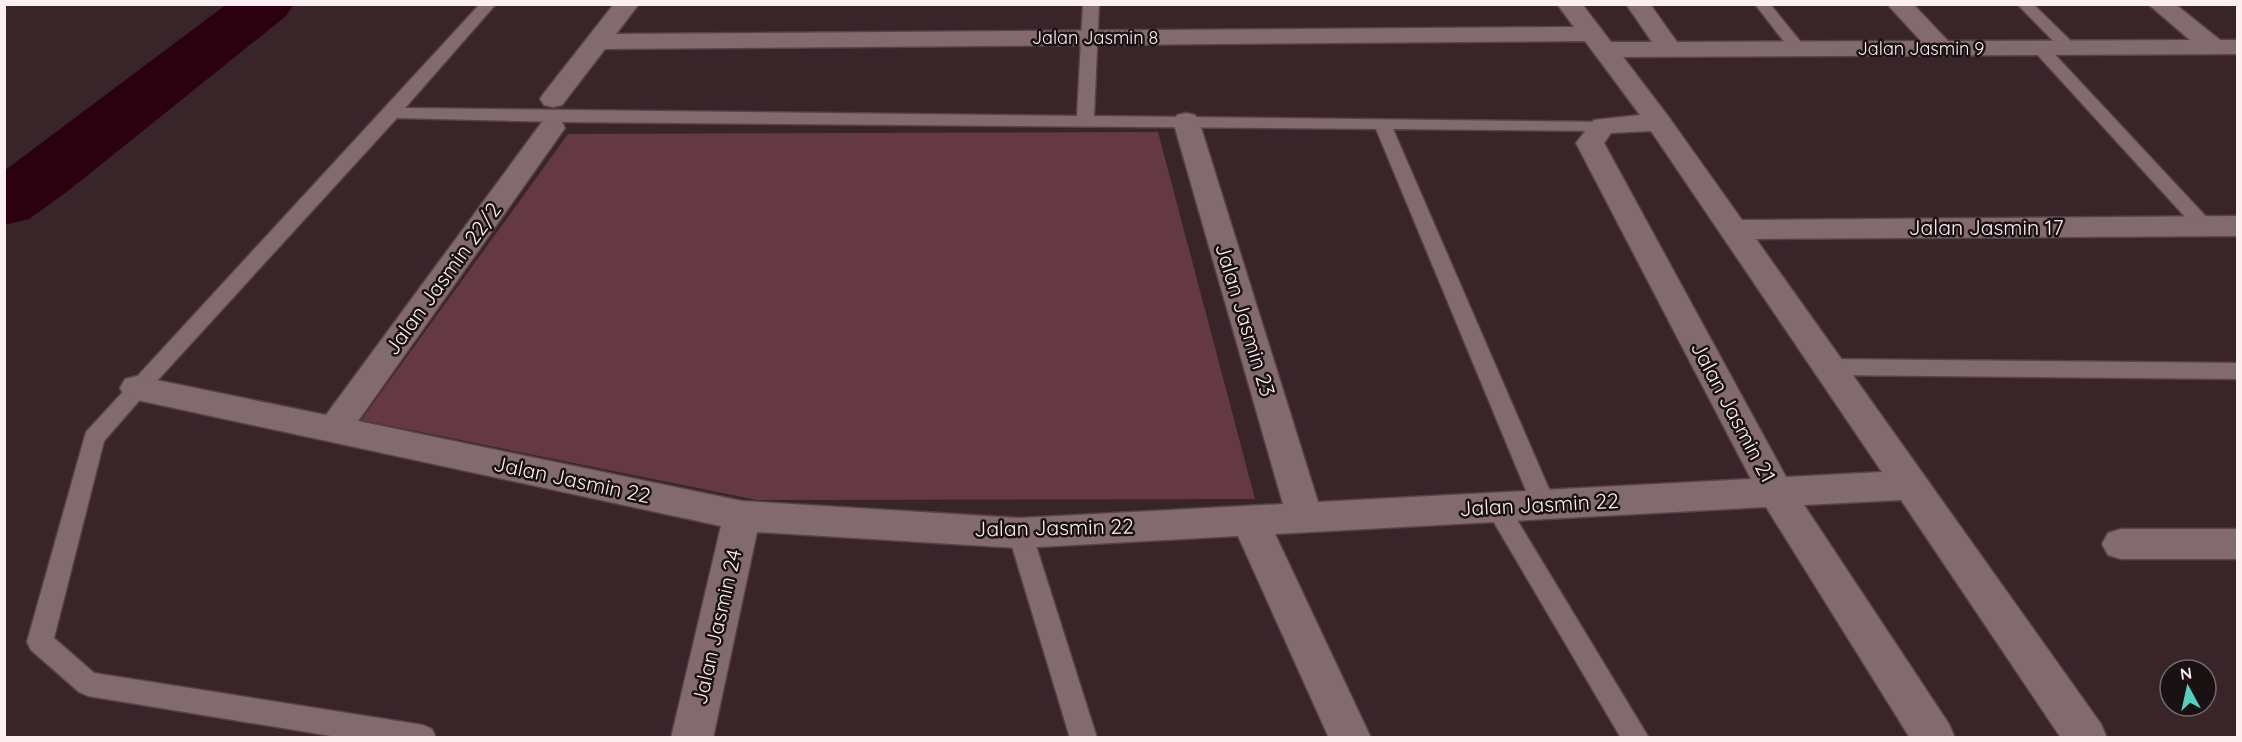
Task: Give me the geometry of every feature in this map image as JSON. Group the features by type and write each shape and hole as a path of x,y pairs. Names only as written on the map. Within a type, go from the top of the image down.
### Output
{"street":[{"name":"Jalan Jasmin 22/2","path":"334,429 553,114 598,42 627,4"},
{"path":"1569,4 1659,122 2086,738"},
{"path":"1638,4 1670,50"},
{"path":"1899,4 1941,48"},
{"path":"2160,4 2226,47"},
{"name":"Jalan Jasmin 8","path":"598,42 1089,38 1598,42"},
{"name":"Jalan Jasmin 9","path":"1598,42 1670,50 2226,47"},
{"name":"Jalan Jasmin 23","path":"1186,122 1305,518"},
{"path":"1603,126 1659,122"},
{"name":"Jalan Jasmin 21","path":"1603,126 1590,142 1776,493 1934,738"},
{"name":"Jalan Jasmin 17","path":"1734,230 2238,226"},
{"name":"Jalan Jasmin 22","path":"137,388 742,516 1020,533 1911,485"},
{"name":"Jalan Jasmin 24","path":"692,738 742,516"},
{"path":"1250,521 1350,738"},
{"path":"2121,544 2238,544"}],"lane":[{"path":"423,738 346,731 88,684 40,642 94,438 137,388 392,113 489,4"},
{"path":"1085,120 1091,4"},
{"path":"1762,4 1798,49"},
{"path":"2024,4 2069,48"},
{"path":"2040,48 2205,227"},
{"path":"392,113 561,117 1603,126"},
{"path":"1382,124 1544,505"},
{"path":"1830,367 2238,371"},
{"path":"1497,507 1636,738"},
{"path":"1020,533 1084,738"}],"shaded area":[{"path":"1158,132 1255,499 757,500 361,420 568,134"}],"waterway":[{"path":"4,203 44,176 265,4"}]}
